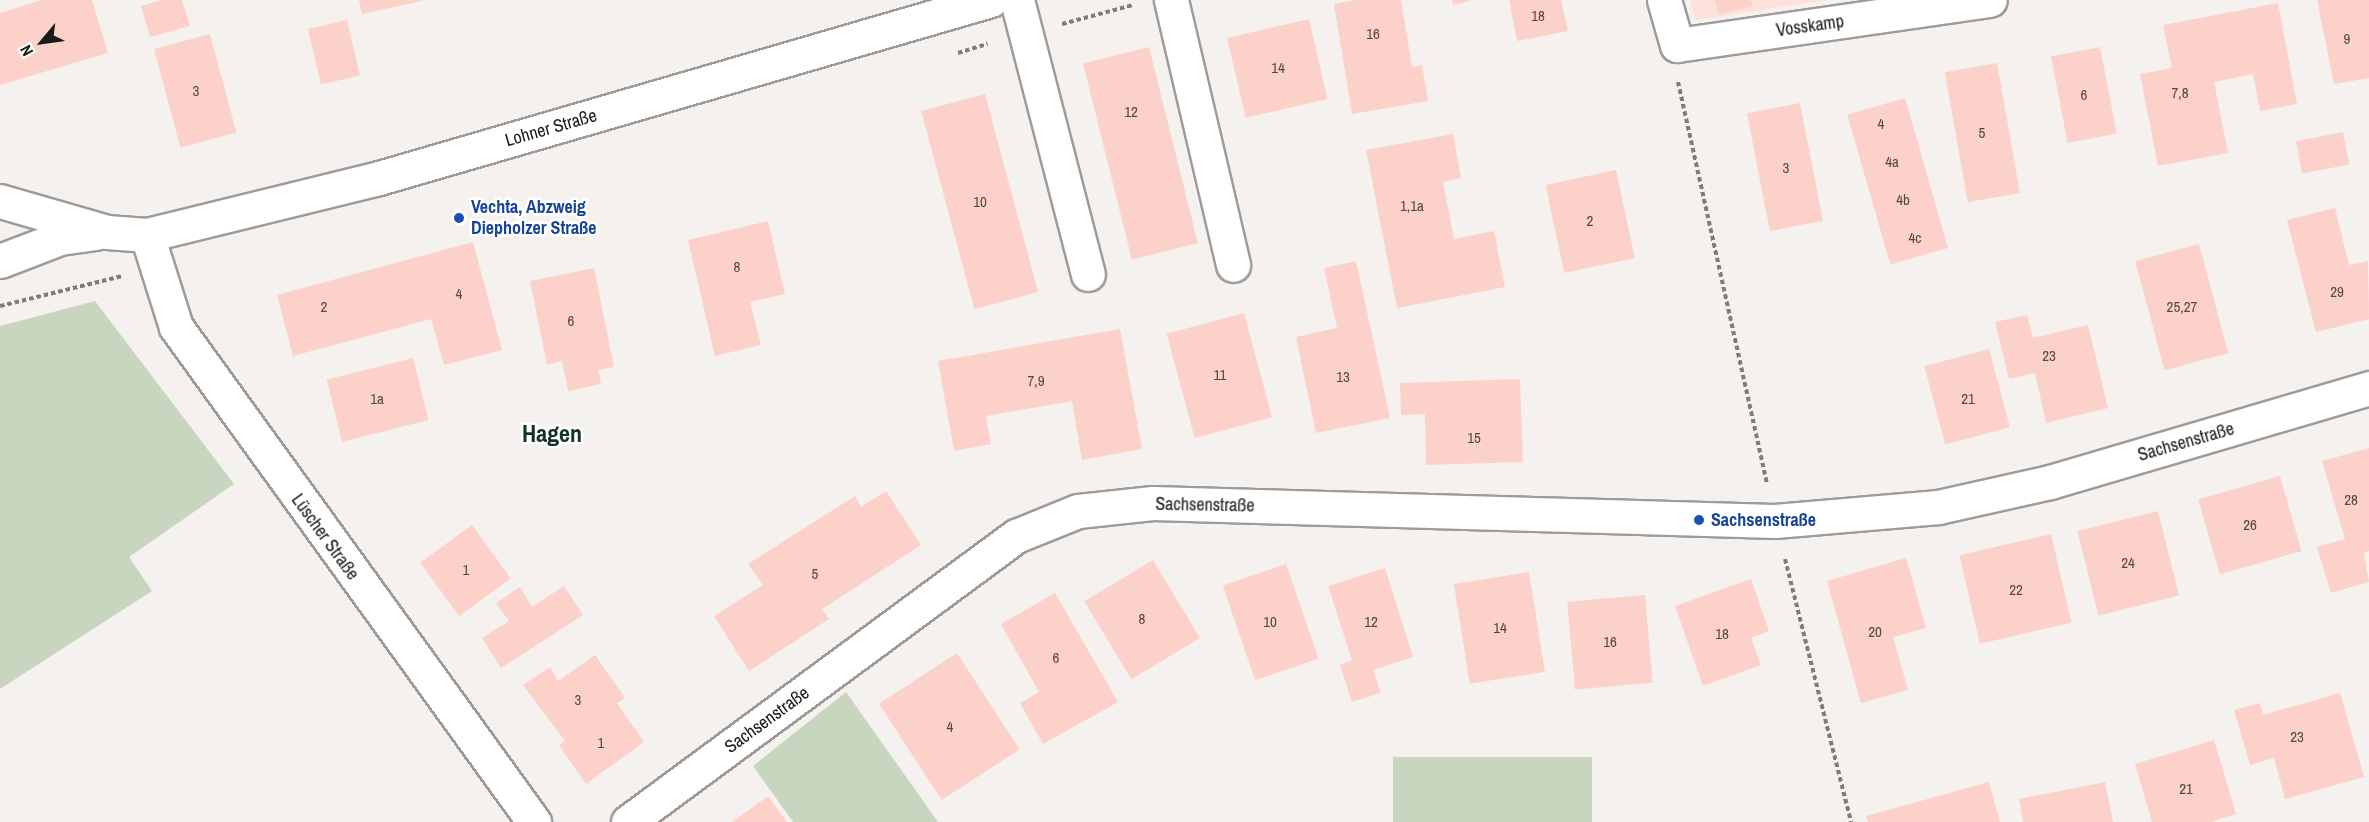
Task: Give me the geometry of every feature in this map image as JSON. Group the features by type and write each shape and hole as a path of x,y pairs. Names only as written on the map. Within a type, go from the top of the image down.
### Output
{"street":[{"name":"Lohner Straße","path":"0,201 107,232 147,236 379,178 991,0"},
{"path":"1017,0 1088,274"},
{"path":"1171,0 1233,266"},
{"path":"1664,0 1677,45"},
{"name":"Vosskamp","path":"1677,45 1990,0"},
{"name":"Lohner Straße","path":"0,261 60,238 107,232"},
{"name":"Lüscher Straße","path":"147,236 176,327 193,353 534,822"},
{"path":"0,248 60,238"},
{"name":"Sachsenstraße","path":"628,822 1016,536 1078,511 1153,503 1775,521 1938,507 2050,482 2369,388"}],"path":[{"path":"1677,45 1677,80 1775,521 1851,822"}],"shaded area":[{"path":"1690,0 1827,0 1696,20"}],"green space":[{"path":"95,301 234,484 129,557 152,591 0,689 0,326"},
{"path":"846,692 938,822 793,822 753,766"},
{"path":"1393,757 1592,757 1592,822 1393,822"}],"building":[{"path":"42,0 92,0 108,53 0,85 0,13"},
{"path":"161,0 182,0 190,26 150,37 141,6"},
{"path":"359,0 422,0 422,1 362,14"},
{"path":"1356,0 1401,0 1412,67 1422,65 1428,101 1352,114 1334,4"},
{"path":"1452,0 1470,0 1470,1 1453,5"},
{"path":"1509,0 1561,0 1568,31 1517,41"},
{"path":"1715,0 1751,0 1753,6 1719,15"},
{"path":"2317,0 2369,0 2369,78 2334,84"},
{"path":"2278,3 2297,104 2260,111 2253,74 2214,82 2228,153 2158,166 2140,74 2172,68 2163,25"},
{"path":"1309,19 1327,99 1246,118 1227,38"},
{"path":"347,20 360,76 321,85 308,29"},
{"path":"210,34 236,133 180,148 154,49"},
{"path":"1149,47 1198,243 1132,259 1083,63"},
{"path":"2100,47 2117,133 2068,143 2051,57"},
{"path":"1997,63 2020,193 1968,202 1945,72"},
{"path":"985,94 1038,292 974,309 921,111"},
{"path":"1905,98 1948,248 1890,264 1847,115"},
{"path":"1800,103 1823,221 1770,231 1747,113"},
{"path":"2343,132 2349,164 2302,174 2296,141"},
{"path":"1453,134 1461,178 1443,182 1454,239 1494,231 1505,287 1397,308 1366,150"},
{"path":"1616,170 1635,258 1564,273 1546,185"},
{"path":"2335,208 2349,265 2368,261 2369,319 2316,332 2287,220"},
{"path":"768,221 785,294 750,302 761,345 715,356 688,240"},
{"path":"473,242 502,350 444,365 431,319 293,356 277,295"},
{"path":"2199,244 2228,353 2164,370 2135,261"},
{"path":"1356,261 1390,418 1316,433 1296,337 1337,328 1324,268"},
{"path":"594,268 614,367 598,370 601,384 568,391 562,361 547,365 530,281"},
{"path":"1244,313 1272,417 1195,438 1167,334"},
{"path":"2027,315 2033,338 2088,325 2108,408 2046,423 2035,373 2009,379 1995,322"},
{"path":"1120,329 1142,449 1082,460 1072,401 986,416 991,444 954,451 938,361"},
{"path":"1989,349 2010,427 1945,445 1924,366"},
{"path":"413,358 428,420 342,442 327,380"},
{"path":"1520,379 1523,462 1426,465 1425,414 1401,415 1400,383"},
{"path":"2369,448 2369,551 2364,553 2369,582 2331,593 2317,547 2345,539 2322,461"},
{"path":"2280,476 2301,551 2220,574 2198,499"},
{"path":"886,491 921,545 822,609 829,619 749,671 714,616 763,585 748,564 855,496 861,507"},
{"path":"2158,511 2179,595 2099,615 2077,531"},
{"path":"472,525 511,578 459,616 420,563"},
{"path":"2051,534 2071,623 1980,644 1959,555"},
{"path":"1906,558 1926,628 1893,637 1908,690 1861,703 1827,581"},
{"path":"1153,560 1200,638 1131,679 1084,601"},
{"path":"1286,564 1319,659 1255,680 1223,586"},
{"path":"1385,568 1413,657 1373,670 1381,693 1352,702 1340,665 1352,660 1328,586"},
{"path":"1529,572 1545,672 1470,684 1454,584"},
{"path":"1751,579 1769,631 1751,638 1761,665 1703,686 1675,606"},
{"path":"564,586 583,615 501,668 482,638 509,621 496,603 520,587 532,607"},
{"path":"1055,593 1118,702 1043,744 1020,703 1039,692 1001,624"},
{"path":"1645,595 1653,683 1575,689 1567,602"},
{"path":"957,653 1020,749 942,800 879,704"},
{"path":"595,655 625,698 617,703 644,742 586,784 559,745 565,741 523,685 550,667 558,681"},
{"path":"2340,693 2364,777 2285,799 2274,758 2250,765 2234,710 2260,703 2263,715"},
{"path":"2214,740 2236,814 2211,822 2152,822 2135,764"},
{"path":"1989,782 2000,822 1868,822 1866,816"},
{"path":"2105,782 2113,822 2023,822 2019,799"},
{"path":"768,796 787,822 732,822"}],"place":[{"name":"Vechta, Abzweig Diepholzer Straße","path":"459,218"},
{"name":"Sachsenstraße","path":"1699,520"}],"district":[{"name":"Hagen","path":"552,434"}]}
